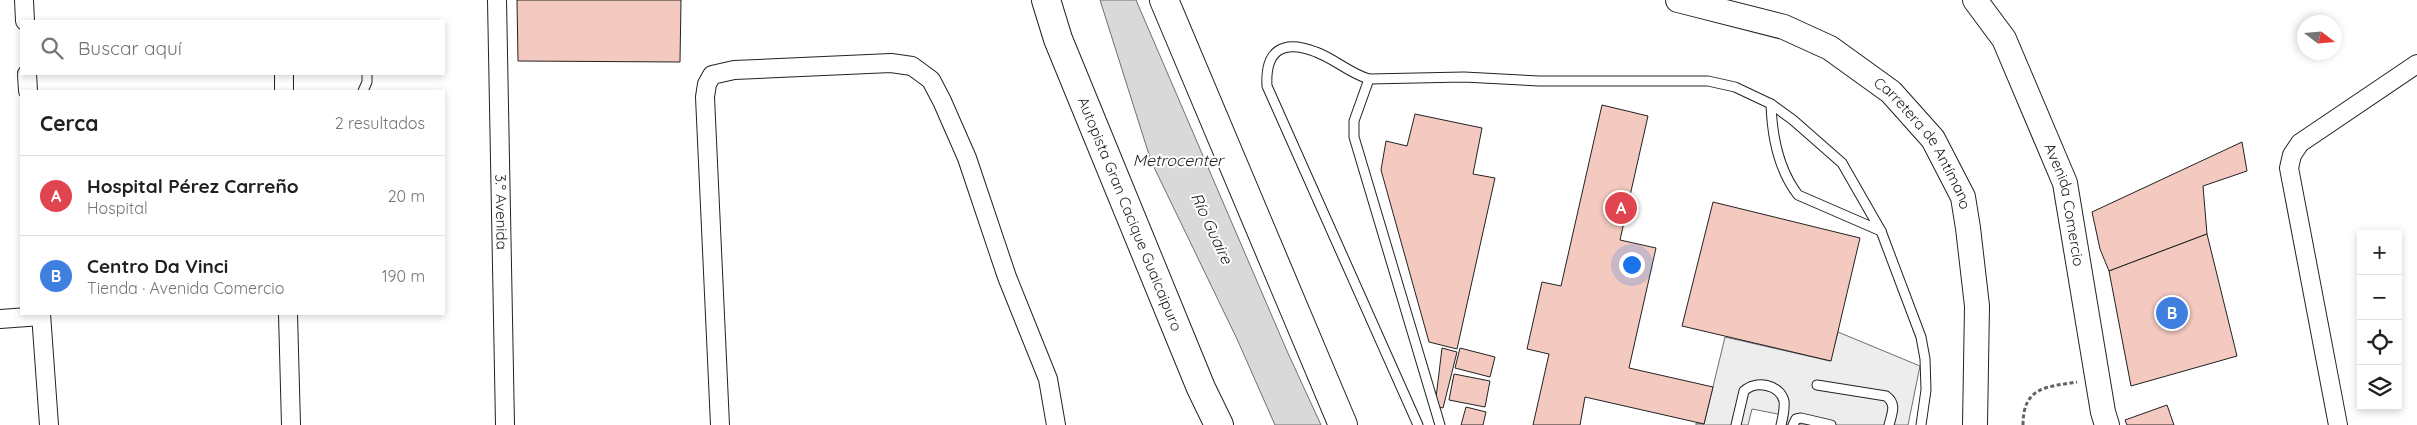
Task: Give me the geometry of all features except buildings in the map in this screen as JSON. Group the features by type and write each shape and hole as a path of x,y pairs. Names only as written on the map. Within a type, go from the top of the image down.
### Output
{"highway":[{"name":"Autopista Gran Cacique Guaicaipuro","path":"1046,0 1062,48 1201,388 1219,425"},
{"path":"1164,0 1343,425"}],"main road":[{"name":"Carretera de Antímano","path":"1678,0 1784,27 1830,48 1891,92 1933,139 1963,197 1968,228 1977,306 1975,425"},
{"name":"Avenida Comercio","path":"1975,0 2004,39 2065,183 2102,412 2107,425"}],"street":[{"path":"24,0 25,20"},
{"name":"3.° Avenida","path":"497,0 505,425"},
{"path":"720,425 706,107 707,84 712,75 734,70 891,63 912,66 931,80 942,101 967,158 1007,277 1048,379 1056,425"},
{"path":"2338,425 2289,168 2292,155 2300,143 2417,64"},
{"path":"27,75 28,90"},
{"path":"284,75 284,90"},
{"path":"0,319 41,315 49,425"},
{"path":"288,315 290,425"}],"lane":[{"path":"1418,425 1267,86 1266,69 1270,57 1278,50 1288,47 1315,51 1356,75 1369,79 1464,77 1539,81 1708,80 1735,87 1771,104 1793,120 1842,163 1881,231 1921,337 1925,359 1926,390 1921,425"},
{"path":"363,90 367,82 367,75"},
{"path":"1369,79 1354,121 1354,137 1440,425"},
{"path":"1771,104 1772,133 1790,184 1798,194 1881,231"},
{"path":"1736,425 1744,391 1755,384 1768,386 1779,391 1784,399 1781,425"},
{"path":"1817,385 1886,396 1892,400 1893,407 1889,425"},
{"path":"1793,425 1796,419 1801,418 1831,425"}],"path":[{"path":"2023,425 2027,400 2034,392 2097,378"}],"shaded area":[{"path":"1838,332 1920,366 1908,425 1786,425 1788,416 1752,409 1748,425 1696,425 1696,423 1704,424 1725,337 1830,361"}],"water":[{"name":"Metrocenter","path":"1100,0 1136,0 1287,351 1321,425 1275,425 1237,339 1151,161"}],"place":[{"name":"Hospital Pérez Carreño","path":"1621,208"},
{"name":"Centro Da Vinci","path":"2172,313"}],"water label":[{"name":"Río Guaire","path":"1212,228"}]}
